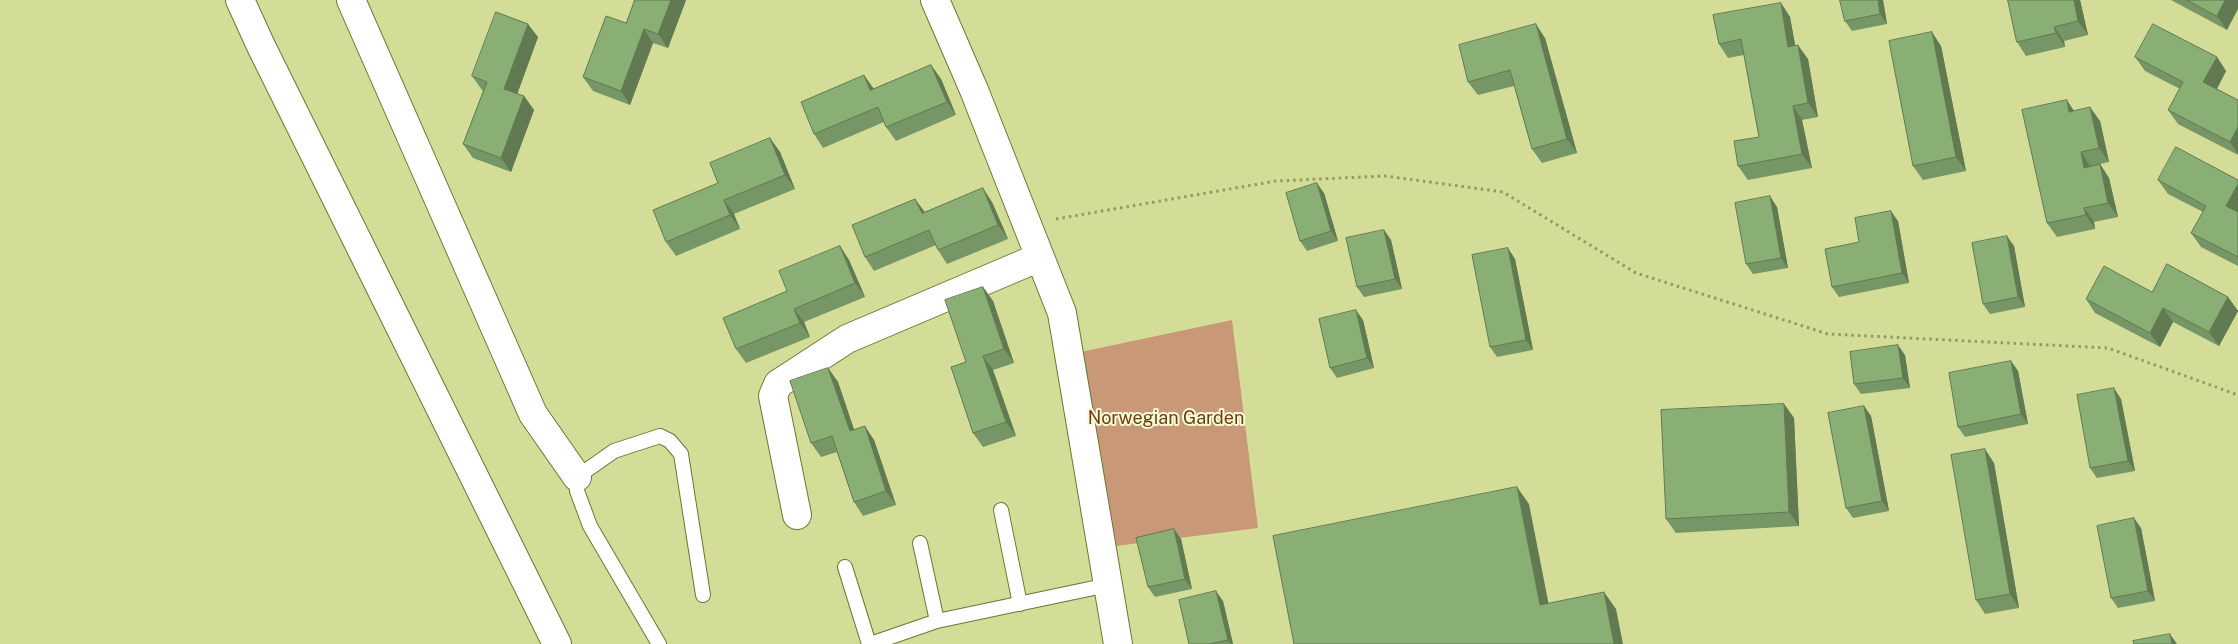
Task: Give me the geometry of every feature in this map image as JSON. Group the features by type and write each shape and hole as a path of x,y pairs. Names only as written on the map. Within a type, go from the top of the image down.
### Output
{"street":[{"path":"240,0 265,55 557,644"},
{"path":"351,0 533,414 576,477"},
{"path":"935,0 974,90 1062,313 1118,644"},
{"path":"797,515 773,396 778,384 847,339 1040,257"}],"lane":[{"path":"659,644 590,526 578,490 576,477 614,451 660,436 670,441 681,454 703,595"},
{"path":"1001,510 1020,604"},
{"path":"920,542 937,621"},
{"path":"845,567 870,644 937,621 1108,585"}],"path":[{"path":"1026,224 1276,181 1385,176 1503,192 1636,273 1828,334 2108,348 2238,394"}],"green space":[{"name":"Norwegian Garden","path":"1232,320 1258,528 1108,547 1076,353"}],"building":[{"path":"635,0 671,0 658,34 644,29 621,91 583,77 606,16 626,23"},
{"path":"1840,0 1878,0 1880,14 1845,21"},
{"path":"2008,0 2074,0 2078,21 2054,27 2056,33 2017,42"},
{"path":"2187,0 2225,0 2217,16"},
{"path":"1781,3 1788,47 1798,45 1808,103 1793,106 1802,154 1738,166 1734,141 1759,137 1741,39 1719,44 1713,15"},
{"path":"496,12 528,24 504,89 524,96 501,158 463,144 487,82 472,76"},
{"path":"1536,24 1567,139 1532,149 1510,70 1468,82 1459,45"},
{"path":"2153,24 2217,57 2203,82 2238,100 2238,127 2230,142 2168,110 2183,82 2135,57"},
{"path":"1932,32 1956,157 1913,166 1889,41"},
{"path":"931,65 947,102 886,127 878,107 814,134 801,102 864,75 870,90"},
{"path":"2067,100 2069,112 2090,107 2099,148 2081,152 2084,168 2100,164 2108,203 2084,208 2086,215 2047,223 2022,110"},
{"path":"770,138 785,175 724,200 730,215 666,242 653,210 718,183 710,163"},
{"path":"2176,147 2238,180 2238,184 2226,206 2238,212 2238,257 2191,233 2206,206 2158,180"},
{"path":"1317,183 1331,231 1300,241 1286,193"},
{"path":"983,188 998,225 938,250 929,230 865,257 852,225 915,199 922,213"},
{"path":"1770,196 1781,258 1746,264 1735,203"},
{"path":"1891,211 1902,273 1832,287 1825,249 1859,242 1855,218"},
{"path":"1384,230 1395,279 1357,287 1346,238"},
{"path":"2007,236 2018,297 1983,304 1972,243"},
{"path":"840,246 855,283 794,309 800,323 736,349 723,318 787,291 779,271"},
{"path":"1508,248 1526,340 1490,347 1472,255"},
{"path":"2167,264 2228,297 2209,332 2163,308 2150,333 2086,299 2104,266 2152,292"},
{"path":"983,287 1004,349 983,356 1006,422 973,433 951,367 966,362 945,300"},
{"path":"1356,310 1367,358 1330,368 1319,319"},
{"path":"1898,345 1903,378 1854,384 1850,352"},
{"path":"2011,361 2021,414 1958,427 1949,373"},
{"path":"828,368 850,431 865,426 886,491 854,502 832,436 811,443 790,381"},
{"path":"2114,388 2128,461 2090,468 2077,395"},
{"path":"1784,404 1789,512 1666,519 1661,410"},
{"path":"1864,406 1882,501 1846,508 1828,413"},
{"path":"1985,449 2010,594 1976,600 1951,455"},
{"path":"1517,487 1540,605 1604,592 1614,644 1294,644 1273,536"},
{"path":"2134,518 2148,591 2111,598 2097,526"},
{"path":"1174,529 1185,579 1148,587 1136,538"},
{"path":"1216,591 1228,640 1209,644 1189,644 1179,600"},
{"path":"2170,634 2172,644 2134,644 2133,641"}]}
